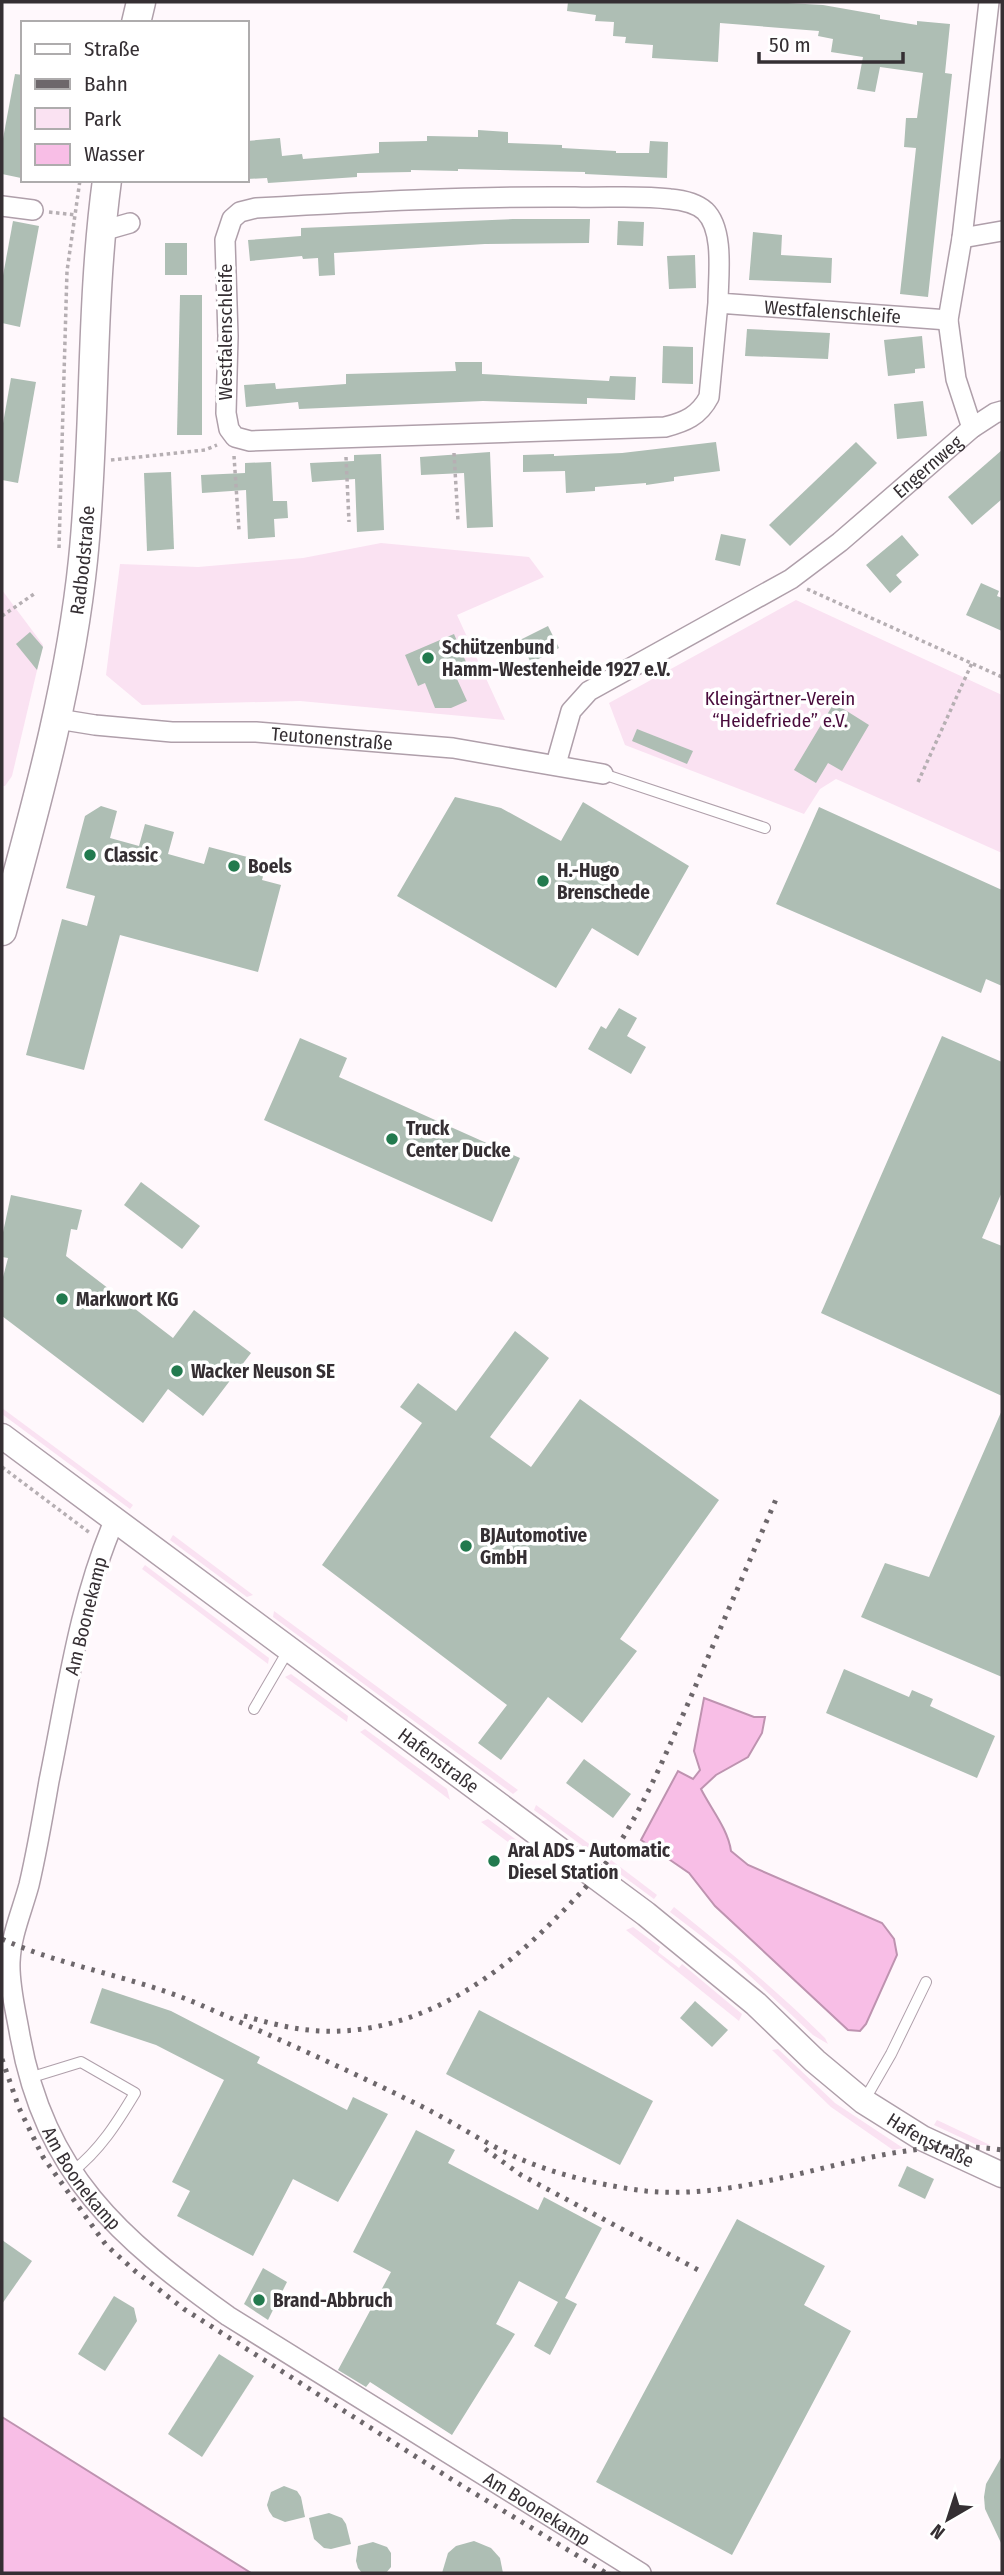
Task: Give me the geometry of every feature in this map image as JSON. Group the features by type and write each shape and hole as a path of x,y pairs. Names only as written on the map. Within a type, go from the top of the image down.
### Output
{"main road":[{"path":"136,21 141,2"},
{"name":"Radbodstraße","path":"2,931 58,719 78,602 92,463 93,220 106,182"}],"street":[{"name":"Engernweg","path":"555,764 571,711 589,691 790,579 840,542 972,428 957,379 948,320 962,238 989,2"},
{"name":"Westfalenschleife","path":"535,197 670,199 696,206 705,212 713,223 718,240 718,303 709,397 703,408 682,422 665,427 453,434 250,440 235,437 229,429 226,413 228,336 225,252 232,219 240,212 256,208 399,200 535,197"},
{"path":"2,206 33,210"},
{"path":"93,220 130,223"},
{"path":"962,238 1002,231"},
{"name":"Westfalenschleife","path":"718,303 948,320"},
{"path":"972,428 1002,411"},
{"name":"Teutonenstraße","path":"58,719 95,726 172,732 256,732 453,748 603,774"},
{"name":"Hafenstraße","path":"2,1436 646,1914 756,2004 815,2061 863,2101 922,2138 1002,2175"},
{"name":"Am Boonekamp","path":"115,1519 104,1544 79,1634 29,1884 6,1964 29,2078 56,2148 96,2204 164,2270 217,2308 641,2573"}],"lane":[{"path":"603,774 765,828"},
{"path":"254,1709 289,1649"},
{"path":"863,2101 891,2053 926,1982"},
{"path":"29,2078 81,2062 135,2093 115,2126 91,2157 72,2172"}],"path":[{"path":"58,559 67,271 93,220 81,182"},
{"path":"33,210 93,220"},
{"path":"453,434 458,521"},
{"path":"92,463 205,450 235,437 239,530"},
{"path":"345,437 349,522"},
{"path":"790,579 812,592 1002,677"},
{"path":"2,616 34,594"},
{"path":"918,782 972,663"},
{"path":"2,1467 104,1544"}],"green space":[{"path":"381,543 529,557 544,577 457,615 505,720 300,701 142,705 106,675 120,564 198,567 303,558"},
{"path":"2,590 43,645 12,776 5,786 2,786"},
{"name":"Kleingärtner-Verein “Heidefriede” e.V.","path":"796,600 1002,695 1002,853 836,779 820,789 804,814 625,745 609,703"},
{"path":"2,1408 133,1505 130,1509 2,1414"},
{"path":"173,1535 253,1595 247,1597 170,1540"},
{"path":"145,1565 269,1658 268,1664 142,1569"},
{"path":"274,1611 518,1790 513,1794 273,1617"},
{"path":"291,1674 348,1716 347,1722 285,1677"},
{"path":"365,1729 447,1789 450,1800 360,1732"},
{"path":"536,1805 607,1857 603,1861 534,1810"},
{"path":"488,1819 533,1852 531,1859 481,1822"},
{"path":"611,1860 657,1895 654,1899 608,1865"},
{"path":"674,1907 770,1987 825,2038 828,2044 813,2035 734,1961 670,1912"},
{"path":"633,1927 660,1947 658,1952 679,1968 682,1964 742,2014 739,2021 626,1930"},
{"path":"778,2049 835,2103 903,2148 893,2150 831,2107 772,2050"},
{"path":"937,2120 990,2145 977,2145 934,2125"}],"water":[{"path":"704,1698 754,1717 765,1717 762,1733 748,1757 716,1775 701,1789 723,1827 731,1851 748,1865 882,1923 894,1939 897,1955 866,2024 860,2031 848,2030 715,1906 689,1873 641,1840 678,1771 693,1779 700,1770 694,1751"},
{"path":"2,2417 251,2573 2,2573"}],"building":[{"path":"568,2 770,2 823,5 917,25 917,21 950,24 945,73 952,74 928,297 900,294 916,148 904,147 906,118 917,118 923,73 880,67 875,92 857,89 863,57 831,52 833,39 818,36 819,31 720,23 718,62 652,58 653,45 625,43 626,37 613,36 614,22 595,21 596,15 567,11"},
{"path":"15,74 21,75 21,178 2,174 2,144"},
{"path":"478,130 508,132 508,143 562,145 562,148 616,153 649,153 650,141 668,142 667,178 585,172 458,169 357,173 357,177 268,183 267,178 248,179 248,141 280,138 282,156 302,154 303,159 379,153 379,142 427,141 427,136 478,137"},
{"path":"513,219 590,219 589,243 485,244 334,253 335,275 319,276 318,258 303,259 302,256 250,261 248,240 301,236 301,228"},
{"path":"13,221 39,226 20,327 2,323 2,281"},
{"path":"618,221 644,222 643,246 617,245"},
{"path":"753,232 782,235 781,255 832,258 831,283 749,280"},
{"path":"165,243 187,243 187,275 165,275"},
{"path":"695,255 696,288 669,289 667,256"},
{"path":"180,295 202,295 202,435 177,435"},
{"path":"747,329 830,333 828,359 745,356"},
{"path":"922,336 925,368 915,369 915,373 888,376 884,340"},
{"path":"663,346 693,347 693,384 662,383"},
{"path":"455,362 482,362 482,374 609,381 610,376 636,377 635,400 587,398 587,404 483,401 299,409 298,402 246,407 244,385 275,383 276,389 346,384 346,374 456,371"},
{"path":"11,378 36,382 18,483 2,480 2,429"},
{"path":"923,401 927,436 897,439 894,404"},
{"path":"716,442 720,471 674,477 674,481 595,487 595,491 566,493 565,471 523,472 523,455 622,453"},
{"path":"856,442 877,463 790,546 769,525"},
{"path":"1002,450 1002,499 972,525 948,497"},
{"path":"490,452 493,527 467,528 464,473 421,475 420,457"},
{"path":"381,454 384,530 357,532 355,479 312,482 310,463 354,461 354,455"},
{"path":"271,462 273,501 287,501 288,518 274,519 275,537 248,539 246,490 202,493 201,475 245,473 245,463"},
{"path":"171,472 174,549 147,551 144,473"},
{"path":"721,534 746,539 740,566 715,560"},
{"path":"902,535 919,555 896,575 902,582 890,593 866,565"},
{"path":"981,583 999,591 997,596 1002,598 1002,631 966,615"},
{"path":"548,626 559,648 531,663 520,640"},
{"path":"30,632 43,647 37,670 16,644"},
{"path":"454,634 466,662 452,668 467,701 451,708 435,708 425,683 418,686 405,655"},
{"path":"834,703 869,725 842,771 828,763 816,783 794,770"},
{"path":"637,729 693,751 687,764 632,741"},
{"name":"H.-Hugo Brenschede","path":"455,797 501,808 561,841 583,802 689,866 638,956 592,928 556,988 397,896"},
{"path":"101,806 117,811 110,838 139,846 145,824 174,832 168,854 204,864 209,847 267,862 262,880 281,885 258,972 120,935 84,1070 26,1055 62,919 87,926 95,896 66,888 85,816"},
{"path":"819,807 1002,890 1002,986 986,979 981,993 776,904"},
{"path":"619,1008 637,1018 627,1036 646,1047 631,1074 588,1049 601,1026 606,1029"},
{"path":"942,1036 1002,1062 1002,1192 982,1238 1002,1246 1002,1396 821,1313"},
{"name":"Truck Center Ducke","path":"300,1038 347,1058 339,1077 520,1158 492,1222 264,1120"},
{"path":"141,1182 200,1226 182,1249 124,1205"},
{"name":"Markwort KG","path":"11,1195 82,1210 77,1230 71,1229 66,1256 173,1338 194,1310 251,1353 203,1416 168,1389 143,1423 2,1316 2,1281 8,1258 2,1257 2,1237"},
{"path":"515,1331 549,1358 490,1437 531,1467 580,1399 719,1500 620,1639 637,1651 582,1723 548,1697 501,1760 478,1743 507,1705 322,1565 422,1423 400,1407 418,1383 456,1411"},
{"path":"1002,1410 1002,1677 861,1617 885,1563 929,1577"},
{"path":"844,1669 909,1697 912,1690 933,1699 930,1706 995,1736 977,1778 826,1713"},
{"path":"584,1759 631,1794 613,1818 566,1783"},
{"path":"102,1988 171,2011 260,2057 257,2063 347,2110 353,2097 388,2114 338,2202 293,2179 253,2256 177,2216 190,2191 172,2182 224,2080 156,2045 90,2023"},
{"path":"695,2001 728,2030 712,2047 680,2018"},
{"path":"479,2010 653,2101 620,2165 446,2074"},
{"path":"416,2130 455,2150 448,2163 538,2210 544,2197 602,2228 565,2298 577,2304 550,2355 534,2346 558,2302 519,2281 496,2324 515,2334 452,2435 370,2382 366,2387 338,2370 391,2272 353,2252"},
{"path":"907,2166 934,2179 925,2199 898,2186"},
{"path":"737,2219 825,2266 804,2305 851,2331 732,2555 596,2482"},
{"path":"2,2240 32,2261 2,2304"},
{"path":"263,2268 287,2282 268,2320 244,2304"},
{"path":"114,2296 134,2308 137,2321 105,2371 78,2354"},
{"path":"219,2354 254,2376 202,2457 168,2434"},
{"path":"1002,2456 1002,2545 985,2509 984,2497 986,2484"},
{"path":"284,2486 297,2491 305,2517 285,2522 273,2517 267,2505 271,2492"},
{"path":"329,2513 342,2518 351,2544 331,2549 324,2548 314,2539 309,2518"},
{"path":"474,2541 491,2548 500,2558 503,2573 442,2573 448,2553 456,2546"},
{"path":"373,2542 387,2547 391,2553 391,2567 386,2573 362,2573 358,2568 358,2546"}],"railway":[{"path":"244,2016 292,2028 322,2031 355,2030 388,2024 419,2014 478,1983 505,1964 554,1920 604,1865 640,1807 659,1770 777,1497"},
{"path":"2,1939 51,1958 153,1987 203,2006 425,2108 518,2158 597,2183 646,2191 691,2192 735,2187 913,2150 957,2147 1002,2150"},
{"path":"2,2059 19,2108 43,2157 106,2245 135,2271 184,2309 451,2479 606,2573"},
{"path":"485,2149 521,2175 702,2272"}],"place":[{"name":"Schützenbund Hamm-Westenheide 1927 e.V.","path":"428,658"},
{"name":"Classic","path":"90,855"},
{"name":"Boels","path":"234,866"},
{"name":"H.-Hugo Brenschede","path":"543,881"},
{"name":"Truck Center Ducke","path":"392,1139"},
{"name":"Markwort KG","path":"62,1299"},
{"name":"Wacker Neuson SE","path":"177,1371"},
{"name":"BJAutomotive GmbH","path":"466,1546"},
{"name":"Aral ADS - Automatic Diesel Station","path":"494,1861"},
{"name":"Brand-Abbruch","path":"259,2300"}]}
